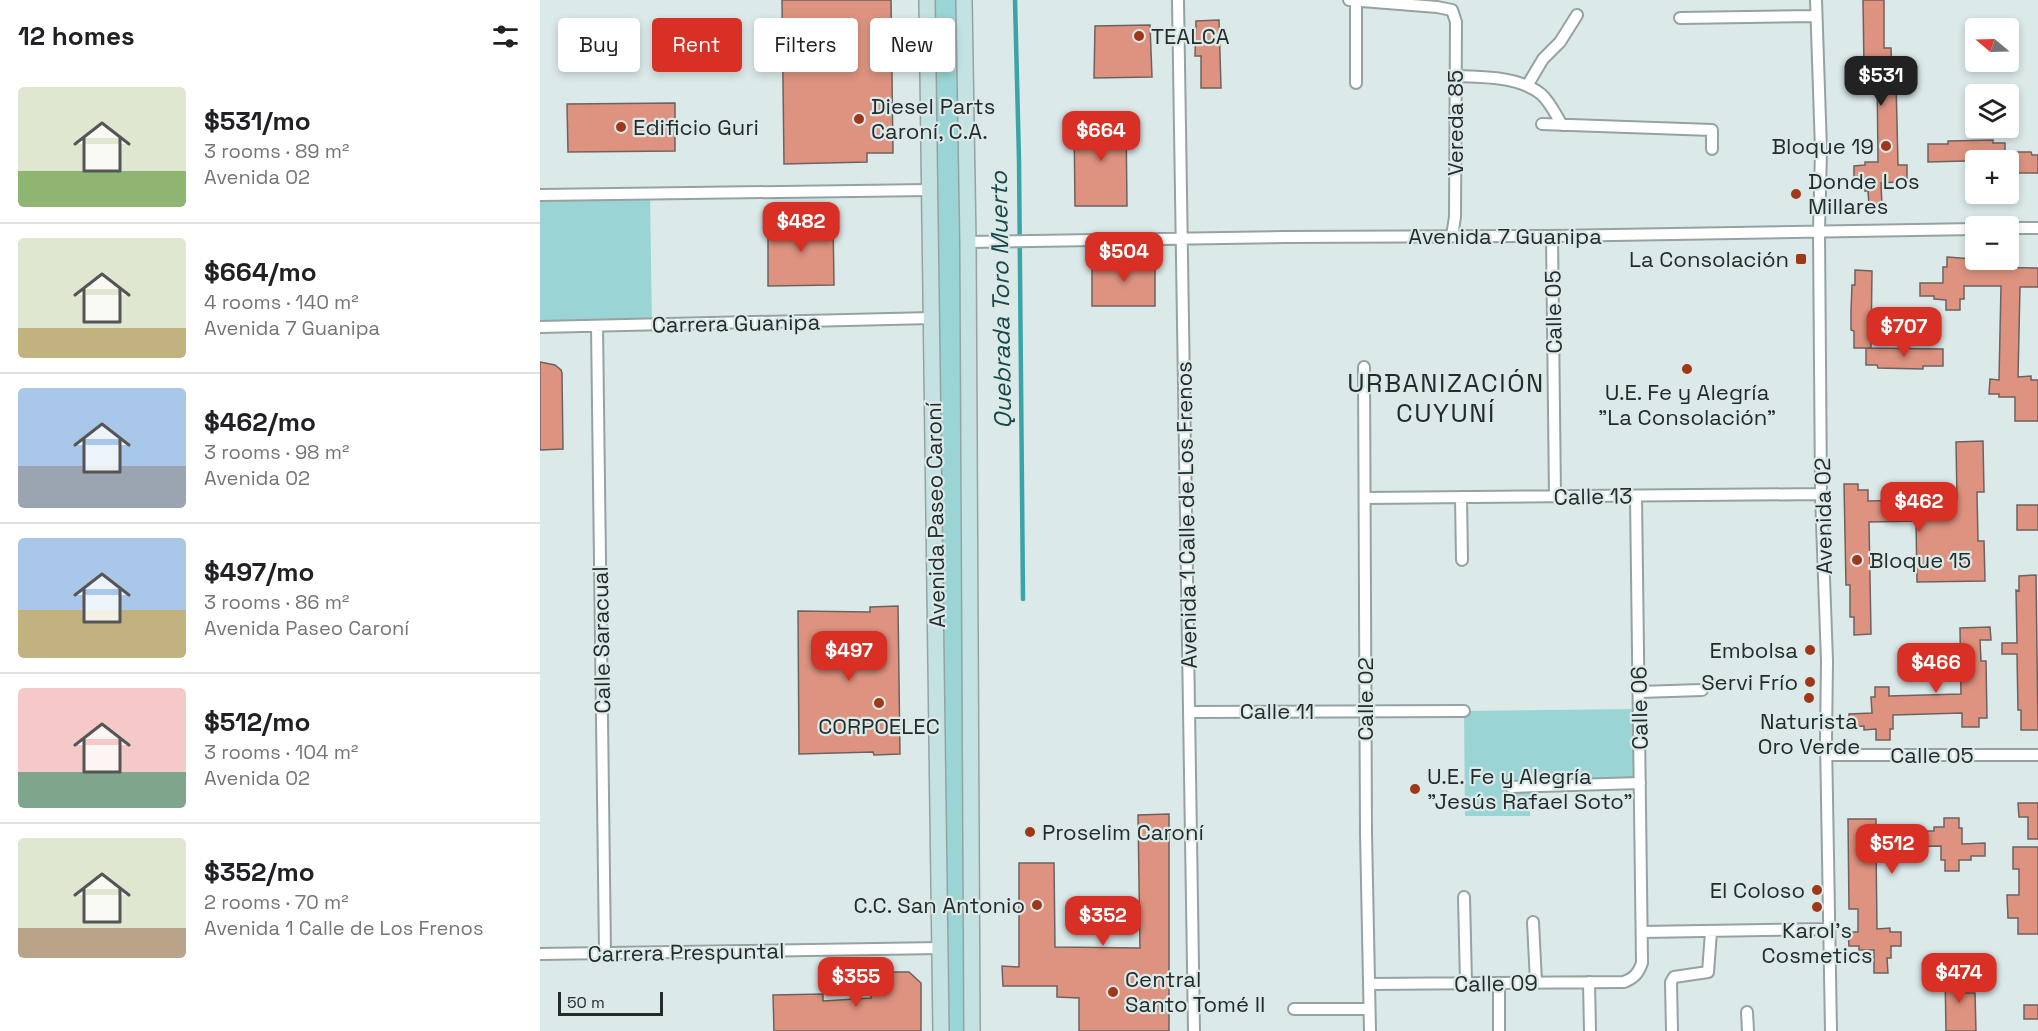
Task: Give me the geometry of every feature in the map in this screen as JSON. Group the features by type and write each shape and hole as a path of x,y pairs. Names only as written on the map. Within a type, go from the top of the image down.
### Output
{"street":[{"name":"Avenida Paseo Caroní","path":"927,0 941,1031"},
{"name":"Avenida Paseo Caroní","path":"964,0 968,242 972,1031"},
{"name":"Avenida 1 Calle de Los Frenos","path":"1178,0 1194,1031"},
{"path":"1354,0 1356,83"},
{"name":"Vereda 85","path":"1354,0 1452,10 1456,22 1455,216 1452,236"},
{"name":"Avenida 02","path":"1816,0 1821,150 1821,494 1827,661 1826,755 1831,1031"},
{"path":"1527,86 1543,59 1560,42 1577,15"},
{"path":"1680,18 1816,16"},
{"path":"1455,76 1493,78 1527,86 1541,94 1562,125"},
{"path":"1542,124 1712,130 1712,149"},
{"path":"540,195 929,190"},
{"path":"2019,228 2038,228"},
{"name":"Avenida 7 Guanipa","path":"968,242 1965,229"},
{"name":"Calle 05","path":"1552,236 1555,496"},
{"name":"Carrera Guanipa","path":"540,327 932,318"},
{"name":"Calle Saracual","path":"597,326 605,953"},
{"name":"Calle 02","path":"1364,367 1365,711 1370,1031"},
{"name":"Calle 13","path":"1365,498 1821,494"},
{"name":"Calle 06","path":"1623,982 1633,979 1642,963 1636,496"},
{"path":"1461,498 1462,560"},
{"path":"1639,692 1702,690"},
{"name":"Calle 11","path":"1190,712 1464,711"},
{"name":"Calle 05","path":"1826,755 2038,755"},
{"path":"1511,787 1640,783"},
{"path":"1464,897 1466,983"},
{"path":"1533,922 1536,982"},
{"path":"1642,932 1829,929"},
{"path":"1672,1031 1671,982 1674,977 1707,973 1710,969 1711,932"},
{"name":"Carrera Prespuntal","path":"540,954 940,948"},
{"path":"1589,982 1590,1031"},
{"name":"Calle 09","path":"1369,984 1623,982"},
{"path":"1499,983 1500,1031"},
{"path":"1294,1009 1369,1008"},
{"path":"1747,1011 1748,1031"}],"shaded area":[{"path":"927,0 964,0 972,1031 941,1031 928,72 955,72 955,18 927,18"},
{"path":"650,194 652,325 540,327 540,195"},
{"path":"1639,709 1640,783 1530,786 1530,816 1465,816 1464,711"}],"building":[{"path":"782,0 891,0 891,18 870,18 870,72 892,72 893,153 867,153 867,162 784,164 783,72 858,72 858,18 782,18"},
{"path":"1863,0 1884,0 1884,48 1891,48 1892,81 1896,81 1898,165 1907,165 1907,179 1881,183 1882,206 1869,206 1865,180 1854,180 1854,166 1865,165 1865,162 1878,162 1877,69 1864,69"},
{"path":"1219,20 1221,88 1201,88 1201,56 1195,56 1196,21"},
{"path":"1150,25 1152,77 1094,78 1095,26"},
{"name":"Edificio Guri","path":"675,103 675,151 568,152 567,104"},
{"path":"1126,118 1127,206 1075,206 1074,119"},
{"path":"1993,140 1993,143 2005,143 2005,150 1965,150 1965,161 1928,162 1928,144 1948,144 1948,141"},
{"path":"2019,152 2031,152 2032,155 2038,155 2038,173 2019,173"},
{"path":"768,220 833,220 834,285 768,286"},
{"path":"1947,257 1965,258 1965,270 2038,268 2038,287 2020,287 2018,377 2031,376 2031,380 2038,380 2038,421 2015,421 2015,397 1999,397 1999,394 1989,394 1990,379 1999,380 2001,286 1964,286 1964,299 1960,299 1960,310 1946,310 1946,300 1934,299 1934,296 1920,296 1920,283 1943,283 1943,267 1947,267"},
{"path":"1155,260 1155,306 1092,306 1092,261"},
{"path":"1855,270 1872,271 1871,348 1854,348 1851,311"},
{"path":"1866,348 1943,349 1943,366 1923,366 1923,369 1878,368 1877,365 1866,365"},
{"path":"540,362 555,365 562,373 563,449 540,450"},
{"name":"Bloque 15","path":"1983,441 1984,492 1977,492 1978,541 1984,541 1985,581 1917,582 1916,521 1869,522 1871,634 1854,635 1854,617 1850,617 1850,585 1846,585 1844,484 1858,484 1858,490 1868,490 1868,501 1957,499 1956,442"},
{"path":"2017,505 2038,505 2038,530 2017,530"},
{"path":"2036,575 2038,730 2021,730 2021,710 2018,710 2017,654 2002,654 2002,643 2017,643 2016,590 2019,591 2019,576"},
{"path":"898,606 900,754 874,755 873,752 799,754 798,611 870,612 870,607"},
{"path":"1990,627 1991,640 1980,640 1981,661 1986,661 1987,718 1979,718 1979,727 1962,727 1962,713 1893,715 1890,740 1876,740 1876,729 1864,730 1864,726 1849,727 1849,714 1872,713 1871,697 1875,697 1875,687 1889,687 1889,696 1961,694 1960,628"},
{"path":"2018,803 2038,803 2038,839 2028,839 2028,817 2019,817"},
{"path":"1169,814 1169,1031 1079,1031 1079,998 1057,997 1057,986 1003,986 1002,966 1019,967 1019,863 1054,863 1055,947 1140,948 1138,815"},
{"path":"1944,818 1959,818 1959,828 1962,828 1962,844 1985,843 1985,856 1971,856 1971,860 1959,860 1959,871 1945,871 1945,860 1941,860 1941,846 1876,847 1877,929 1890,928 1890,932 1901,932 1901,946 1891,946 1891,958 1887,958 1888,973 1874,973 1874,950 1859,950 1859,946 1849,946 1848,932 1858,932 1858,909 1849,909 1848,819 1876,819 1876,828 1911,828 1911,831 1934,831 1934,827 1944,827"},
{"path":"2013,847 2038,847 2038,934 2018,934 2018,918 2008,918 2007,895 2019,895 2019,869 2013,869"},
{"path":"1962,971 1962,980 1966,980 1966,993 1975,993 1976,1031 1946,1031 1945,972"},
{"path":"870,972 909,972 921,983 921,1031 774,1031 773,995 823,994 823,1001 871,998"},
{"path":"2024,1005 2038,1005 2038,1019 2024,1019"}],"waterway":[{"name":"Quebrada Toro Muerto","path":"1015,0 1019,160 1023,599"}],"place":[{"name":"TEALCA","path":"1139,36"},
{"name":"Diesel Parts Caroní, C.A.","path":"859,119"},
{"name":"Edificio Guri","path":"621,127"},
{"name":"Bloque 19","path":"1886,146"},
{"name":"Donde Los Millares","path":"1796,194"},
{"name":"La Consolación","path":"1801,259"},
{"name":"U.E. Fe y Alegría \"La Consolación\"","path":"1687,369"},
{"name":"Bloque 15","path":"1857,560"},
{"name":"Embolsa","path":"1810,650"},
{"name":"Servi Frío","path":"1810,682"},
{"name":"Naturista Oro Verde","path":"1809,698"},
{"name":"CORPOELEC","path":"879,703"},
{"name":"U.E. Fe y Alegría \"Jesús Rafael Soto\"","path":"1415,789"},
{"name":"Proselim Caroní","path":"1030,832"},
{"name":"El Coloso","path":"1817,890"},
{"name":"C.C. San Antonio","path":"1037,905"},
{"name":"Karol's Cosmetics","path":"1817,907"},
{"name":"Central Santo Tomé II","path":"1113,992"}],"district":[{"name":"URBANIZACIÓN CUYUNÍ","path":"1446,398"}]}
